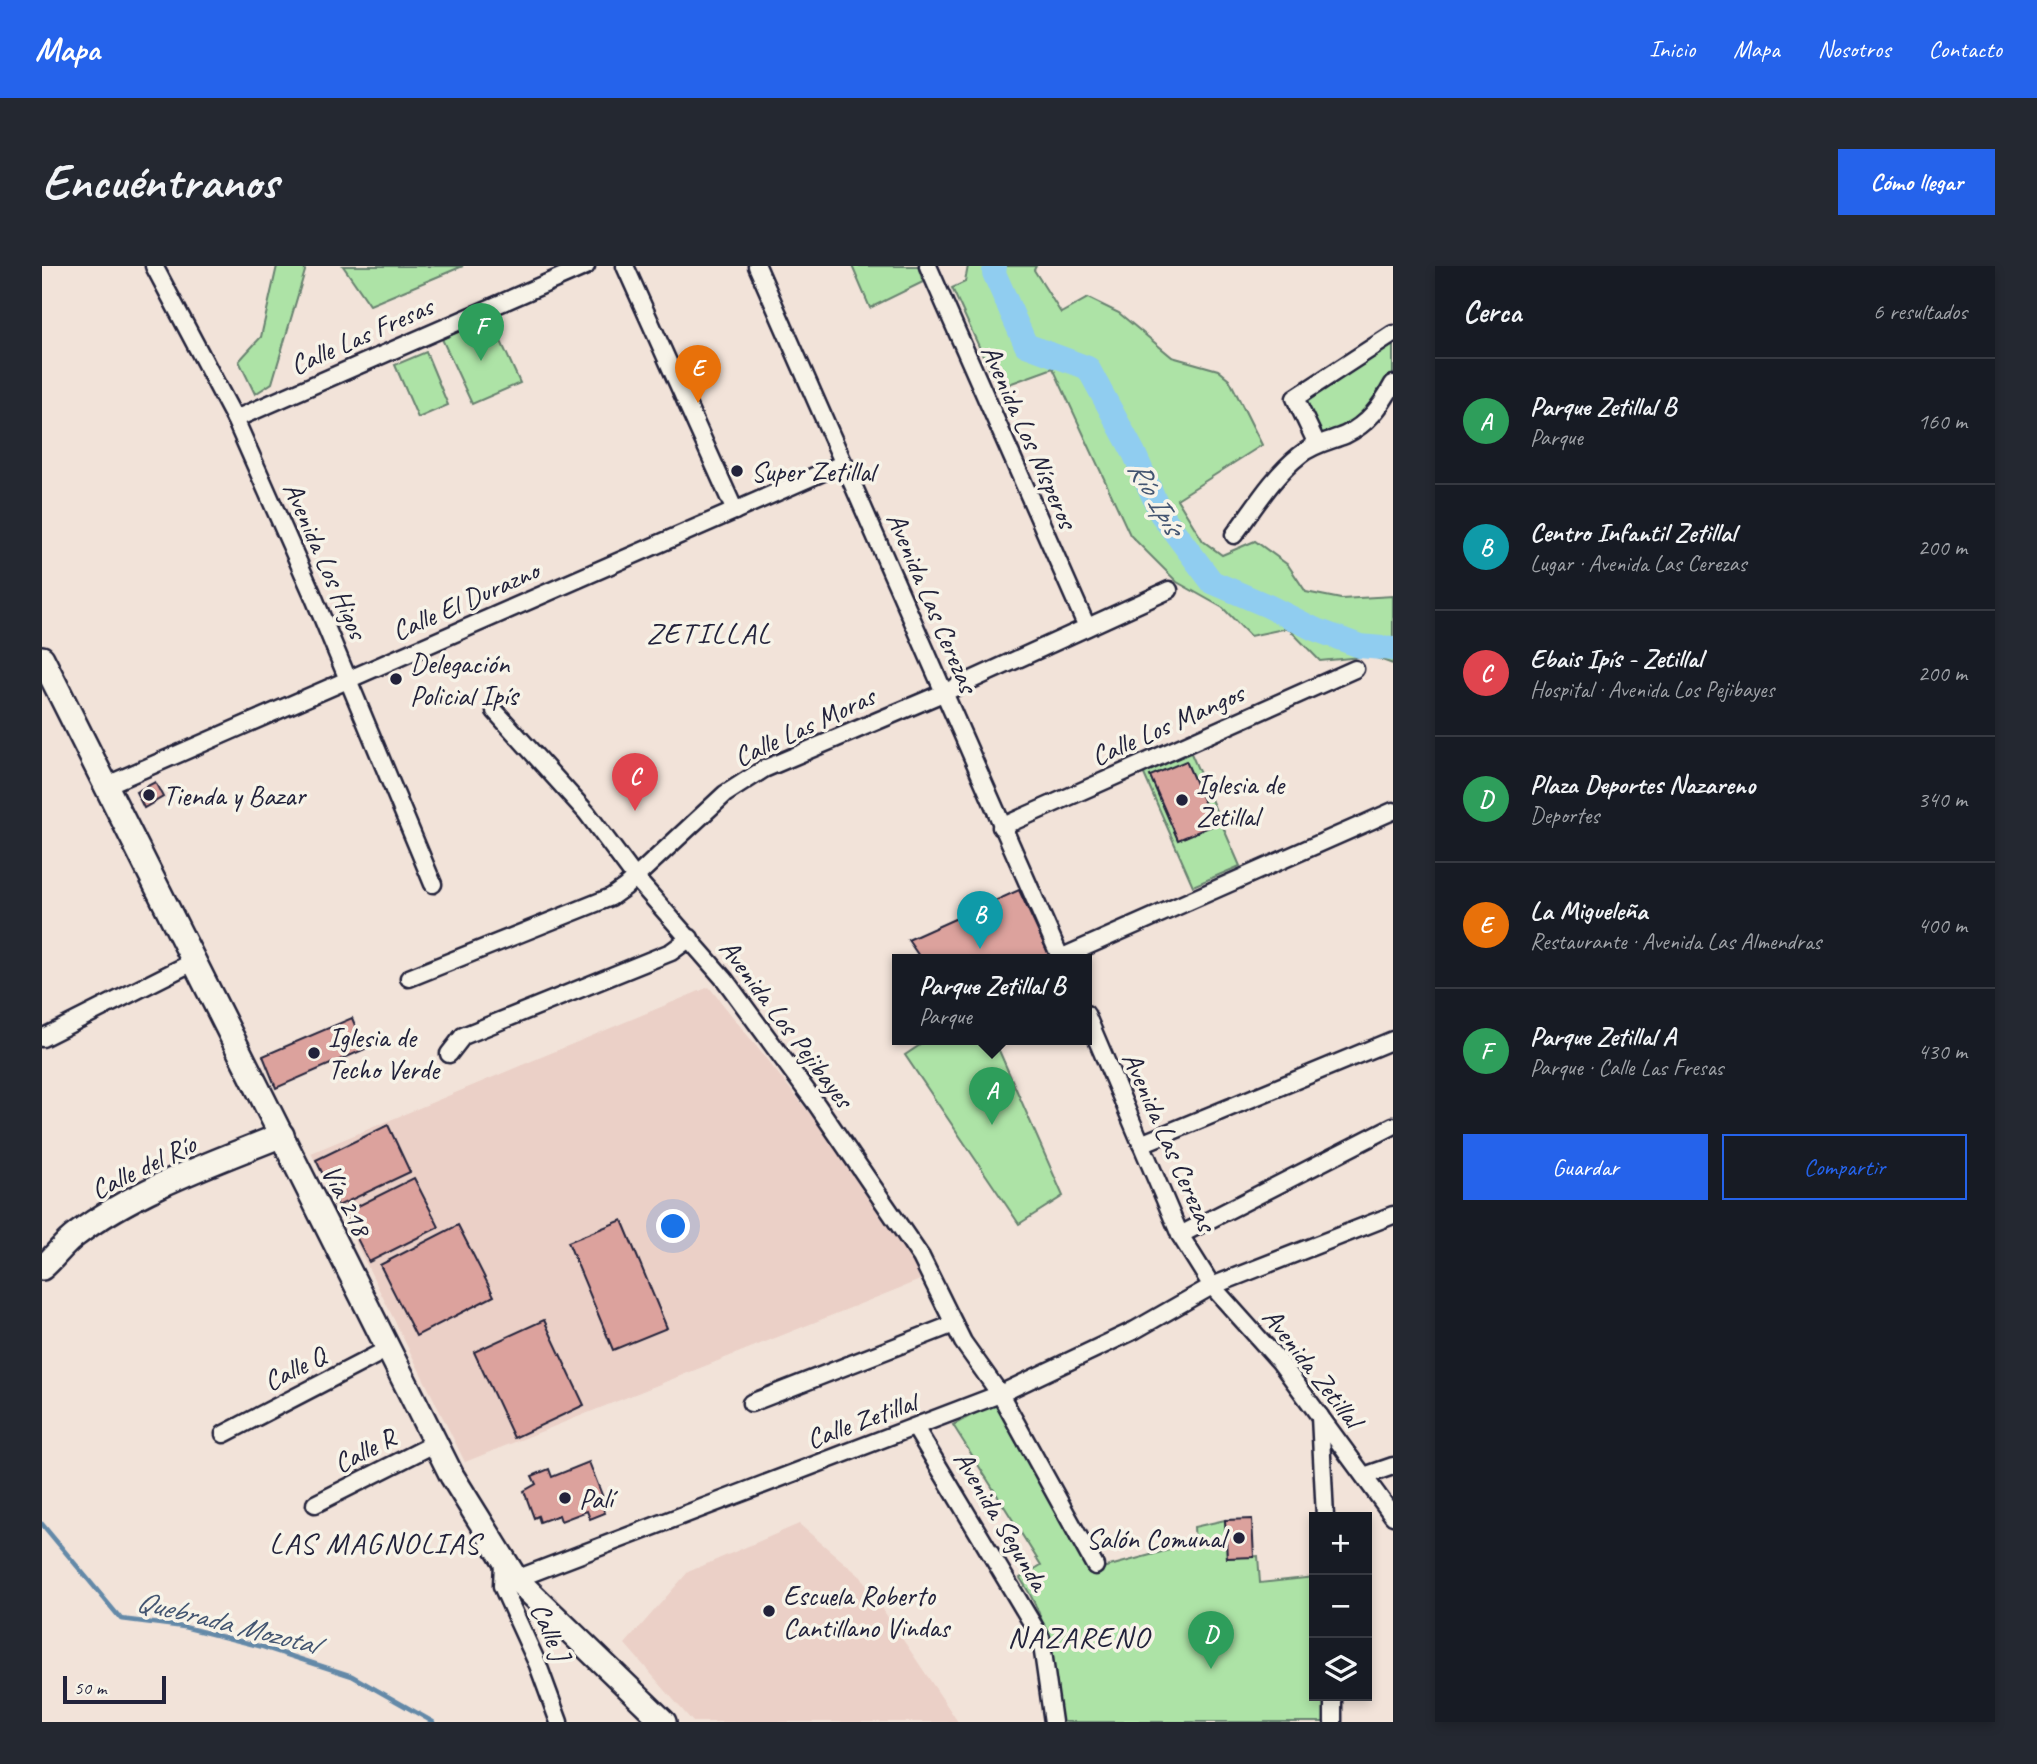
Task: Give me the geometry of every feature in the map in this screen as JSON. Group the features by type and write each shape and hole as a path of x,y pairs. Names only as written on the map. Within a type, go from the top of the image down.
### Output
{"main road":[{"name":"Vía 218","path":"42,658 436,1443 510,1570 664,1722"},
{"name":"Calle del Río","path":"42,1268 74,1236 155,1189 282,1135"}],"street":[{"name":"Avenida Los Higos","path":"154,266 235,419 349,679 433,884"},
{"name":"Calle Las Fresas","path":"235,419 586,266"},
{"path":"625,266 735,511"},
{"name":"Avenida Las Cerezas","path":"757,266 1001,827 1059,954"},
{"name":"Avenida Los Nísperos","path":"928,266 1087,627"},
{"path":"1317,444 1295,398 1393,334"},
{"path":"1234,535 1281,473 1302,453 1365,423 1393,386"},
{"name":"Calle El Durazno","path":"107,785 844,463"},
{"name":"Calle Las Moras","path":"408,978 611,897 725,794 751,776 943,693 1169,590"},
{"name":"Calle Los Mangos","path":"1001,827 1355,670"},
{"name":"Avenida Los Pejibayes","path":"495,711 587,813 634,876 733,990 862,1170 921,1257 963,1342 1000,1394 1095,1566"},
{"path":"1070,954 1393,811"},
{"path":"449,1054 463,1036 671,952 690,938"},
{"path":"42,1038 195,961"},
{"name":"Avenida Las Cerezas","path":"1092,1026 1180,1235 1213,1286"},
{"path":"1141,1144 1393,1040"},
{"path":"1180,1235 1393,1126"},
{"name":"Calle Zetillal","path":"510,1570 916,1429 1000,1394 1135,1330 1213,1286 1393,1215"},
{"path":"42,1249 74,1236"},
{"name":"Avenida Zetillal","path":"1213,1286 1280,1362 1393,1516"},
{"path":"751,1403 954,1324"},
{"name":"Calle Q","path":"224,1434 388,1349"},
{"path":"1320,1416 1325,1512"},
{"name":"Avenida Segunda","path":"916,1429 1041,1638 1054,1722"},
{"name":"Calle R","path":"315,1504 436,1443"},
{"path":"1364,1476 1393,1466"},
{"name":"Calle J","path":"510,1570 500,1577 502,1586 538,1665 559,1722"},
{"path":"1333,1701 1333,1722"}],"shaded area":[{"path":"709,987 839,1150 925,1278 465,1462 311,1153"},
{"name":"Escuela Roberto Cantillano Vindas","path":"799,1524 861,1577 958,1722 693,1722 625,1644 688,1572"}],"green space":[{"path":"277,266 304,266 305,271 272,383 255,394 239,361 261,337"},
{"path":"343,266 463,266 370,305"},
{"path":"852,266 918,266 923,282 870,308"},
{"path":"968,266 1036,266 1034,270 1061,313 1088,298 1119,313 1172,357 1218,370 1229,379 1262,445 1177,499 1203,541 1222,555 1255,541 1288,565 1306,592 1341,599 1393,596 1393,664 1371,656 1320,661 1288,628 1250,636 1223,608 1177,582 1130,535 1053,368 998,388 952,288 965,282"},
{"path":"490,317 520,383 472,404 442,339"},
{"path":"1393,340 1393,374 1382,396 1354,421 1322,436 1304,397"},
{"path":"426,352 448,405 418,418 395,365"},
{"path":"1190,751 1240,866 1193,886 1143,772","holes":["1151,776 1213,825 1178,840"]},
{"path":"920,1045 997,1045 1063,1196 1019,1224 905,1055"},
{"path":"998,1401 1091,1571 1195,1543 1194,1527 1225,1520 1227,1558 1258,1556 1260,1583 1309,1578 1309,1701 1329,1701 1329,1722 1060,1722 1053,1665 1045,1629 1020,1578 1041,1565 953,1425"}],"building":[{"name":"Iglesia de Zetillal","path":"1186,761 1214,825 1178,840 1150,776"},
{"name":"Tienda y Bazar","path":"155,782 163,797 144,808 136,792"},
{"path":"1019,890 1049,954 918,954 908,940"},
{"name":"Iglesia de Techo Verde","path":"352,1018 365,1049 276,1088 263,1056"},
{"path":"388,1125 410,1172 338,1206 316,1160"},
{"path":"414,1178 439,1227 369,1262 344,1213"},
{"path":"622,1220 667,1328 613,1350 568,1242"},
{"path":"458,1225 494,1296 416,1336 380,1265"},
{"path":"544,1320 584,1405 514,1438 474,1352"},
{"name":"Palí","path":"589,1462 606,1505 602,1506 605,1513 590,1519 587,1511 561,1521 559,1515 540,1522 538,1516 534,1518 524,1491 536,1484 532,1476 549,1469 552,1477"},
{"name":"Salón Comunal","path":"1252,1519 1254,1557 1227,1558 1225,1520"}],"waterway":[{"name":"Río Ipís","path":"995,266 994,273 1026,345 1088,368 1134,453 1161,514 1212,582 1314,629 1360,646 1393,649"},
{"name":"Quebrada Mozotal","path":"42,1524 121,1619 184,1627 263,1647 352,1676 433,1722"}],"place":[{"name":"Parque Zetillal A","path":"481,361"},
{"name":"La Migueleña","path":"698,403"},
{"name":"Super Zetillal","path":"737,471"},
{"name":"Delegación Policial Ipís","path":"396,679"},
{"name":"Tienda y Bazar","path":"149,795"},
{"name":"Iglesia de Zetillal","path":"1182,800"},
{"name":"Ebais Ipís - Zetillal","path":"635,811"},
{"name":"Centro Infantil Zetillal","path":"980,949"},
{"name":"Iglesia de Techo Verde","path":"314,1053"},
{"name":"Parque Zetillal B","path":"992,1125"},
{"name":"Palí","path":"565,1498"},
{"name":"Salón Comunal","path":"1239,1538"},
{"name":"Escuela Roberto Cantillano Vindas","path":"769,1611"},
{"name":"Plaza Deportes Nazareno","path":"1211,1669"}],"district":[{"name":"ZETILLAL","path":"709,633"},
{"name":"LAS MAGNOLIAS","path":"375,1543"},
{"name":"NAZARENO","path":"1079,1637"}]}
